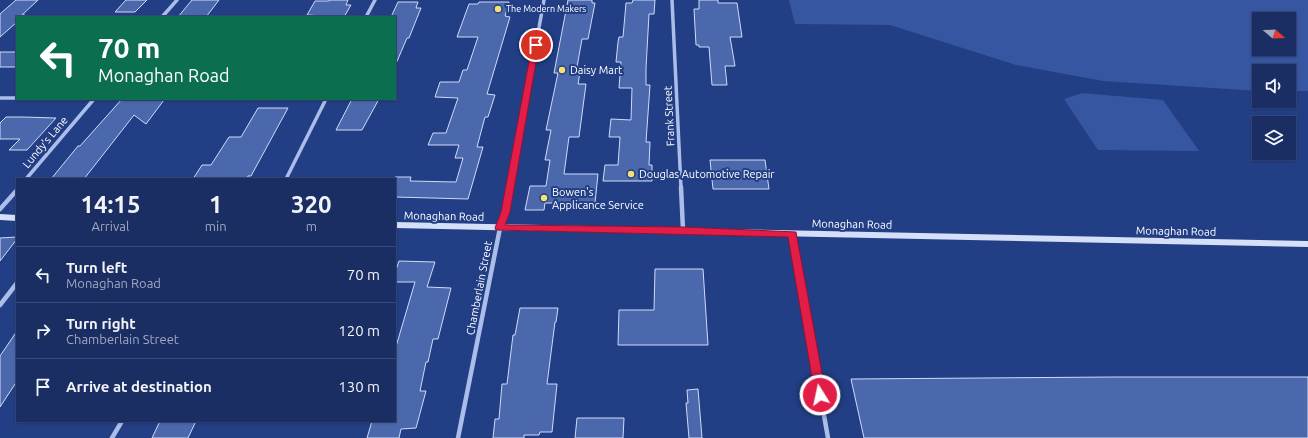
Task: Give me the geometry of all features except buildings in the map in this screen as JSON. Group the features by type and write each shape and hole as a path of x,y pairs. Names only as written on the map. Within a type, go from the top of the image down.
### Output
{"main road":[{"path":"0,217 16,218"},
{"name":"Monaghan Road","path":"396,226 683,230 792,234 1308,244"}],"street":[{"path":"163,16 177,0"},
{"path":"367,16 375,0"},
{"name":"Chamberlain Street","path":"458,438 500,228 506,212 544,0"},
{"name":"Frank Street","path":"672,0 683,230"},
{"path":"0,98 16,98"},
{"name":"Lundy's Lane","path":"27,178 93,100"},
{"path":"286,178 326,100"},
{"path":"0,210 16,191"},
{"path":"792,234 828,438"},
{"path":"0,305 16,284"},
{"path":"112,438 121,422"}],"shaded area":[{"path":"789,0 1308,0 1308,91 1296,91 1296,64 1252,64 1252,91 1103,81 1016,65 890,25 795,24"},
{"path":"1082,93 1163,100 1199,151 1098,150 1064,99"}],"place":[{"name":"The Modern Makers","path":"498,9"},
{"name":"Daisy Mart","path":"562,70"},
{"name":"Douglas Automotive Repair","path":"631,174"},
{"name":"Bowen's Applicance Service","path":"544,198"}],"route":[{"path":"536,45 506,212 500,228 683,230 792,234 820,395"}]}
